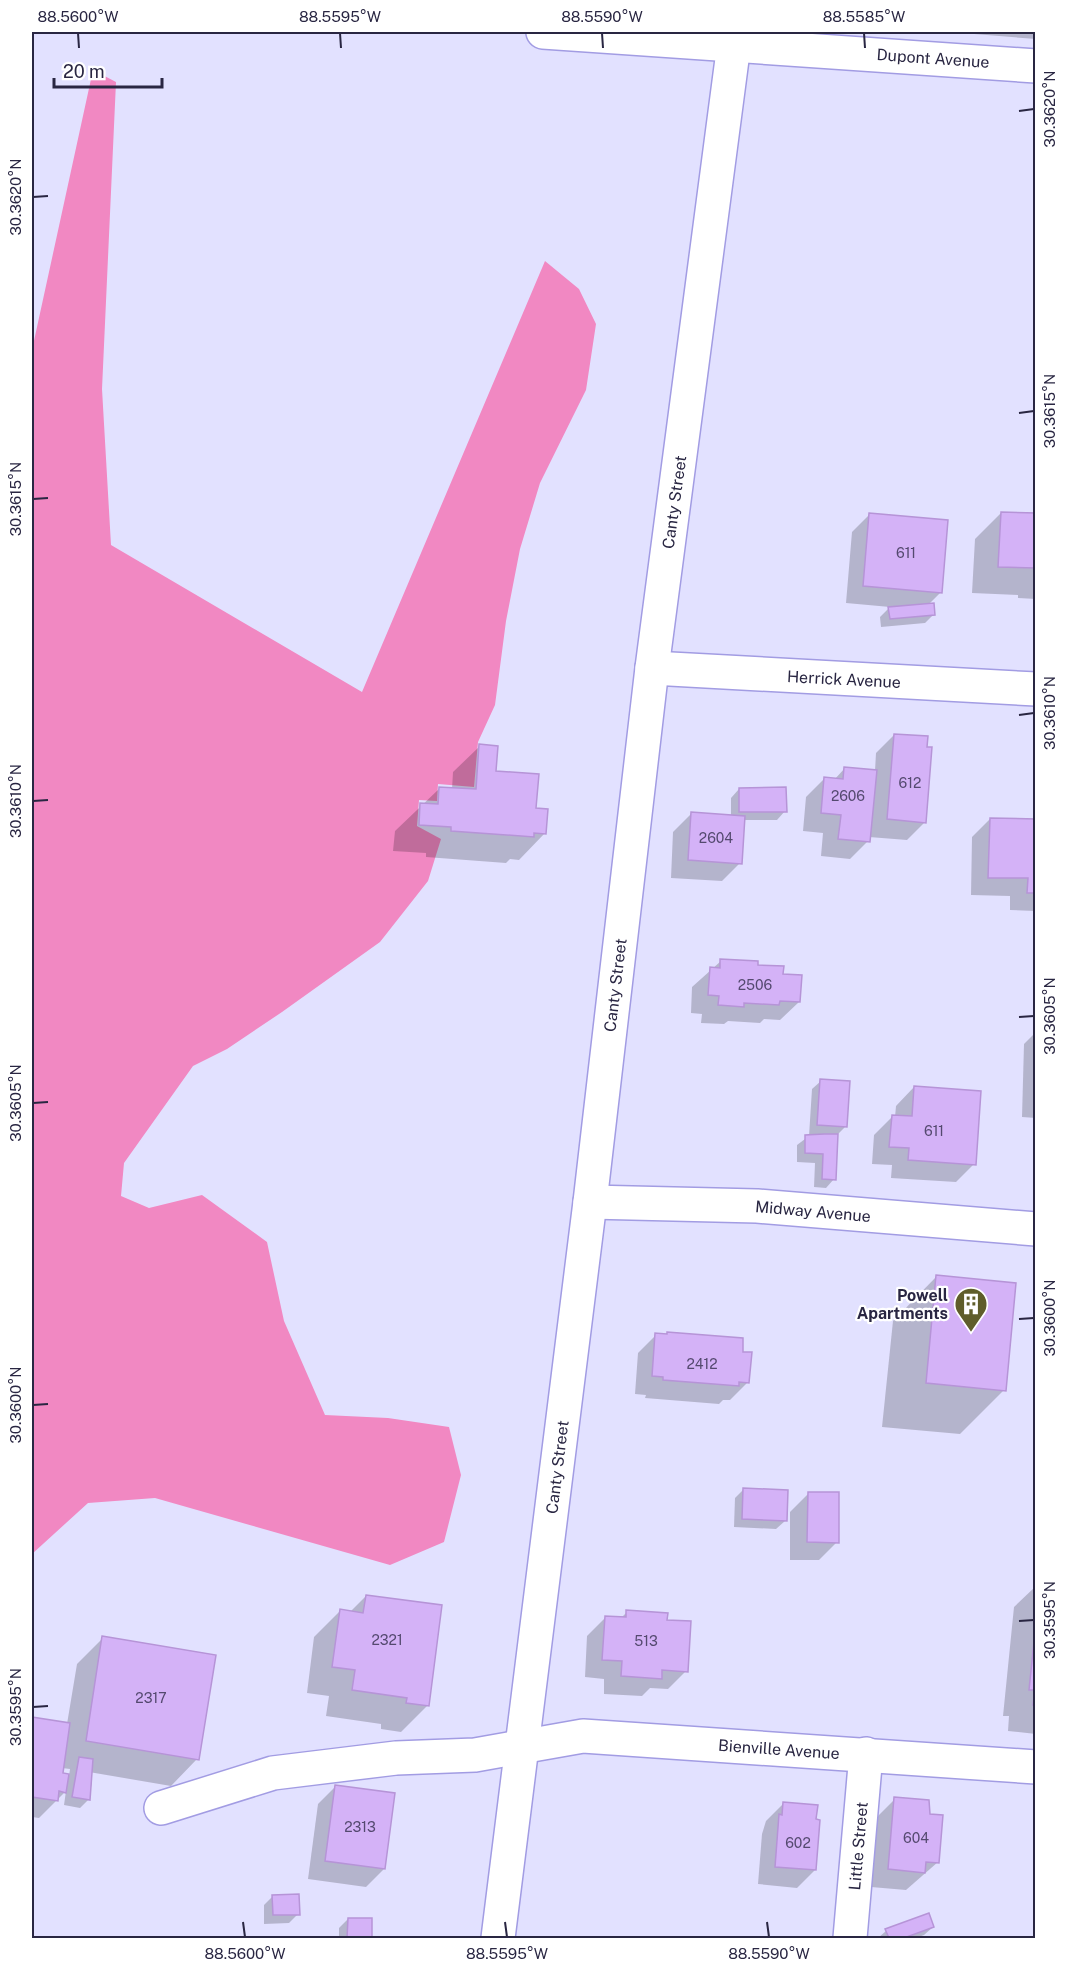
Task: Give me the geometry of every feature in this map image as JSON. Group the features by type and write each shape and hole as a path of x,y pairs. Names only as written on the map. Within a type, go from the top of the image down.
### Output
{"street":[{"name":"Dupont Avenue","path":"543,32 735,38 1035,66"},
{"name":"Canty Street","path":"498,1938 590,1202 652,668 735,38"},
{"name":"Herrick Avenue","path":"652,668 1035,689"},
{"name":"Midway Avenue","path":"590,1202 757,1206 1035,1229"},
{"name":"Bienville Avenue","path":"161,1808 273,1773 396,1758 475,1755 583,1736 1035,1767"},
{"name":"Little Street","path":"850,1938 866,1754"}],"shaded area":[{"path":"93,70 116,82 102,389 111,545 362,692 545,261 579,289 596,324 586,390 540,483 520,549 506,621 495,705 478,742 474,787 438,784 437,801 419,800 417,826 441,839 428,881 380,942 227,1049 193,1066 124,1163 121,1196 149,1208 202,1195 267,1242 284,1321 325,1415 388,1418 449,1427 461,1475 444,1542 390,1565 155,1498 88,1503 32,1554 32,350"}],"building":[{"path":"1001,512 1036,513 1036,568 998,567"},
{"path":"869,513 948,520 942,593 863,586"},
{"path":"934,603 935,615 890,619 888,607"},
{"path":"894,734 928,736 927,747 932,747 926,823 887,819"},
{"path":"479,744 498,746 496,771 539,774 536,808 548,809 546,834 534,833 534,837 451,831 451,827 419,825 420,803 438,804 439,787 476,789"},
{"path":"844,767 877,770 870,842 838,839 841,815 821,813 824,777 843,779"},
{"path":"786,787 787,812 739,812 739,788"},
{"path":"691,812 745,816 742,864 688,860"},
{"path":"990,818 1036,819 1036,893 1027,893 1028,878 988,878"},
{"path":"720,959 758,961 758,965 784,966 783,974 802,975 800,1002 780,1001 779,1005 744,1003 744,1007 718,1005 719,996 708,995 710,967 720,968"},
{"path":"820,1079 850,1081 847,1127 817,1125"},
{"path":"914,1086 981,1091 976,1165 908,1160 909,1148 889,1147 892,1115 912,1116"},
{"path":"838,1134 836,1180 822,1179 823,1154 805,1153 805,1135"},
{"name":"Powell Apartments","path":"936,1275 1016,1283 1006,1391 926,1383"},
{"path":"667,1332 743,1338 743,1352 752,1352 749,1383 739,1382 739,1386 663,1380 663,1377 652,1376 655,1333 667,1334"},
{"path":"743,1488 788,1490 787,1521 742,1519"},
{"path":"808,1492 839,1492 839,1543 807,1542"},
{"path":"366,1595 442,1605 429,1706 406,1703 407,1698 352,1690 355,1670 332,1667 340,1609 363,1613"},
{"path":"626,1610 668,1613 667,1620 691,1621 688,1672 662,1670 662,1679 621,1676 622,1661 602,1660 605,1616 626,1617"},
{"path":"1036,1622 1036,1705 1033,1705 1035,1690 1029,1690"},
{"path":"102,1636 216,1655 199,1760 86,1741"},
{"path":"32,1717 70,1723 63,1773 69,1774 66,1793 59,1791 58,1801 32,1797"},
{"path":"79,1757 93,1759 90,1800 72,1797"},
{"path":"335,1785 395,1793 385,1869 325,1861"},
{"path":"894,1797 929,1800 930,1814 943,1815 939,1863 926,1862 925,1873 888,1869"},
{"path":"783,1802 818,1805 816,1819 820,1820 816,1870 775,1867 779,1814 782,1815"},
{"path":"299,1894 300,1915 273,1915 272,1895"},
{"path":"929,1913 934,1927 904,1938 889,1938 885,1929"},
{"path":"348,1918 372,1918 372,1938 347,1938"}],"place":[{"name":"Powell Apartments","path":"971,1333"}]}
